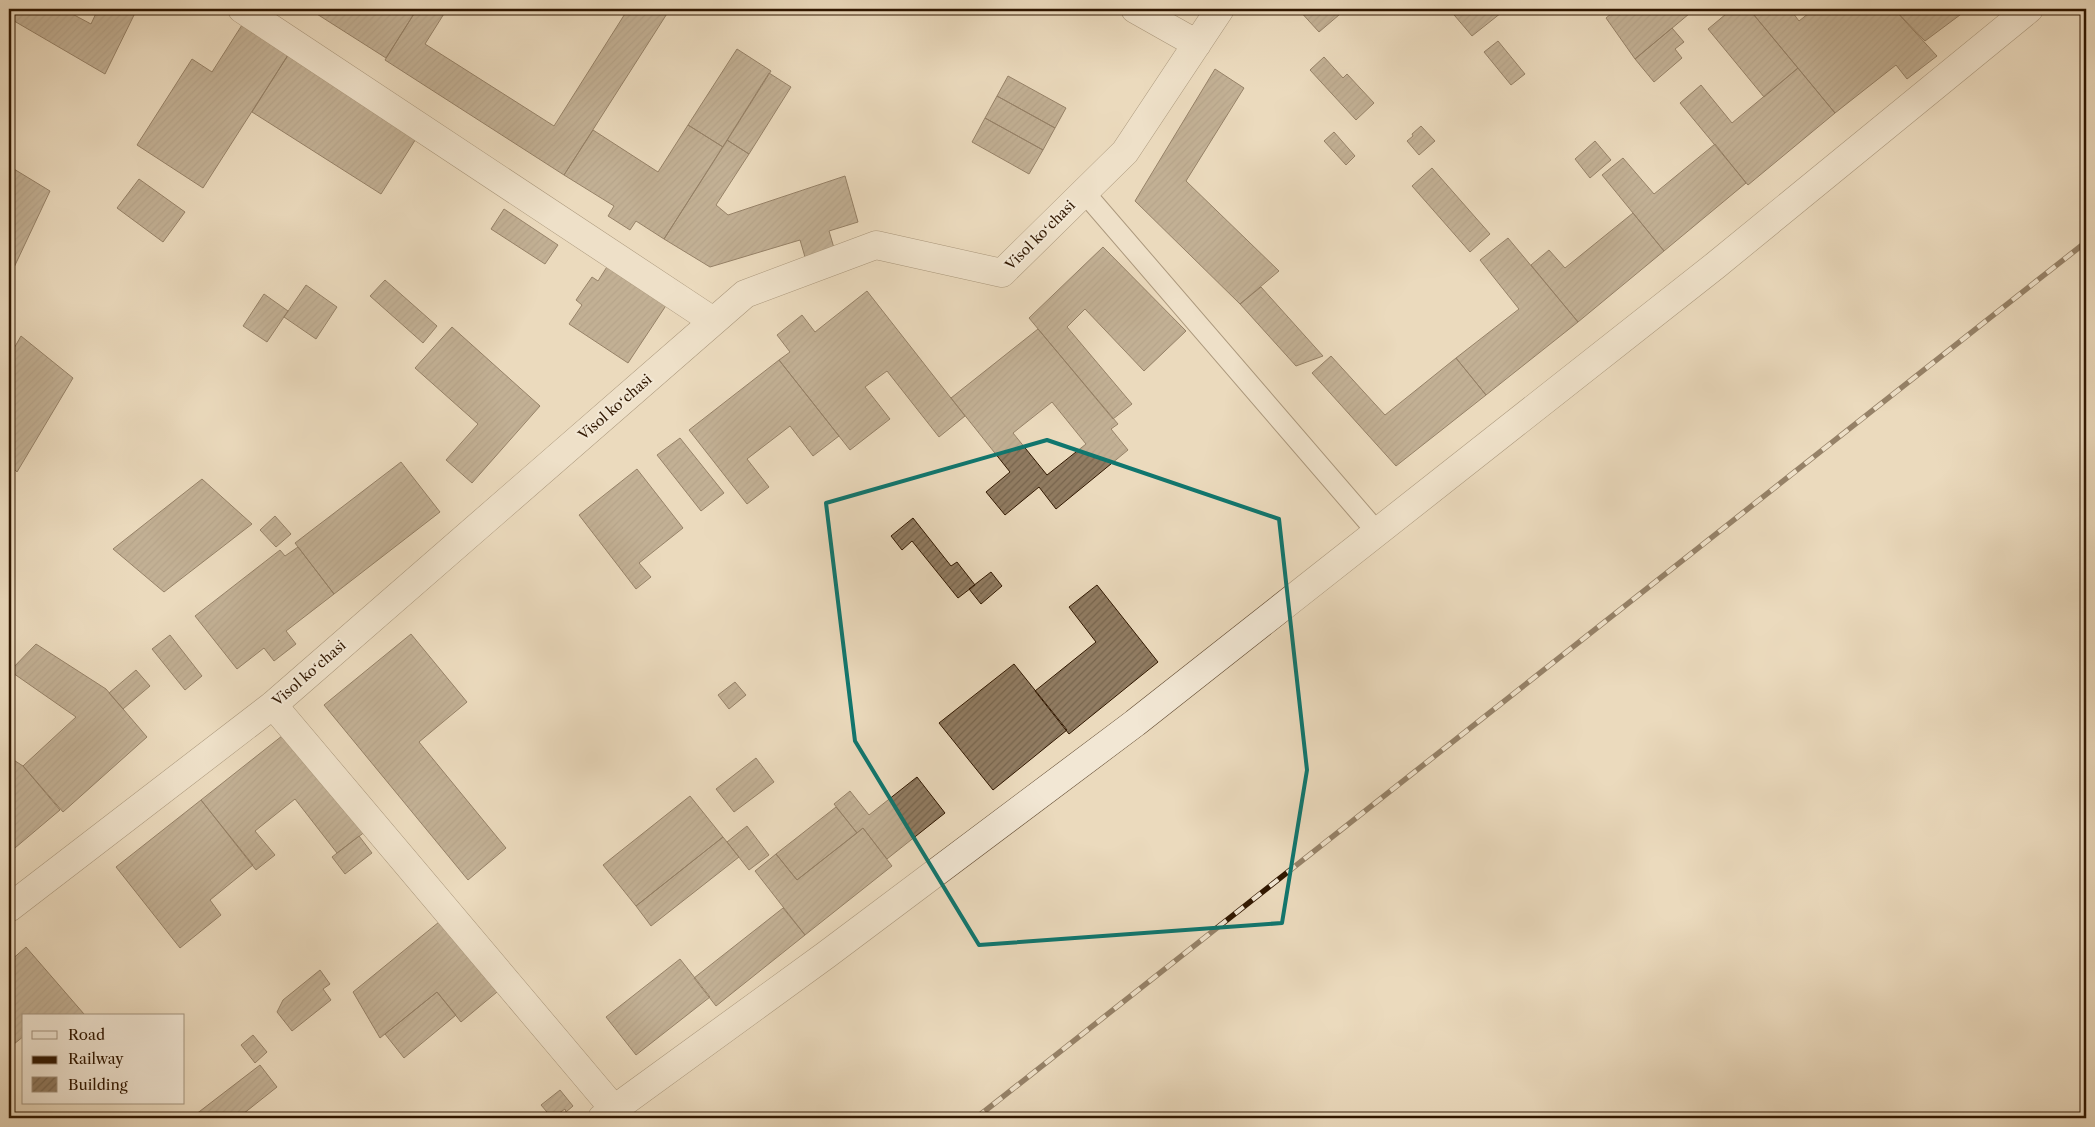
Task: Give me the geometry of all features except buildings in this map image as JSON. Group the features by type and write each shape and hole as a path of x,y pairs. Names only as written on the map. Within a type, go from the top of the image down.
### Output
{"street":[{"path":"242,9 713,321"},
{"path":"1135,9 1196,44"},
{"name":"Visol koʻchasi","path":"9,908 273,705 744,294 876,245 1002,273 1125,152 1220,9"},
{"path":"273,705 608,1114 826,955 1135,722 1716,265 2029,9"}],"lane":[{"path":"1084,192 1377,532"}],"highlighted area":[{"path":"1047,440 1279,519 1307,770 1282,923 979,945 855,741 826,503"}],"railway":[{"path":"976,1118 2086,242"}]}
